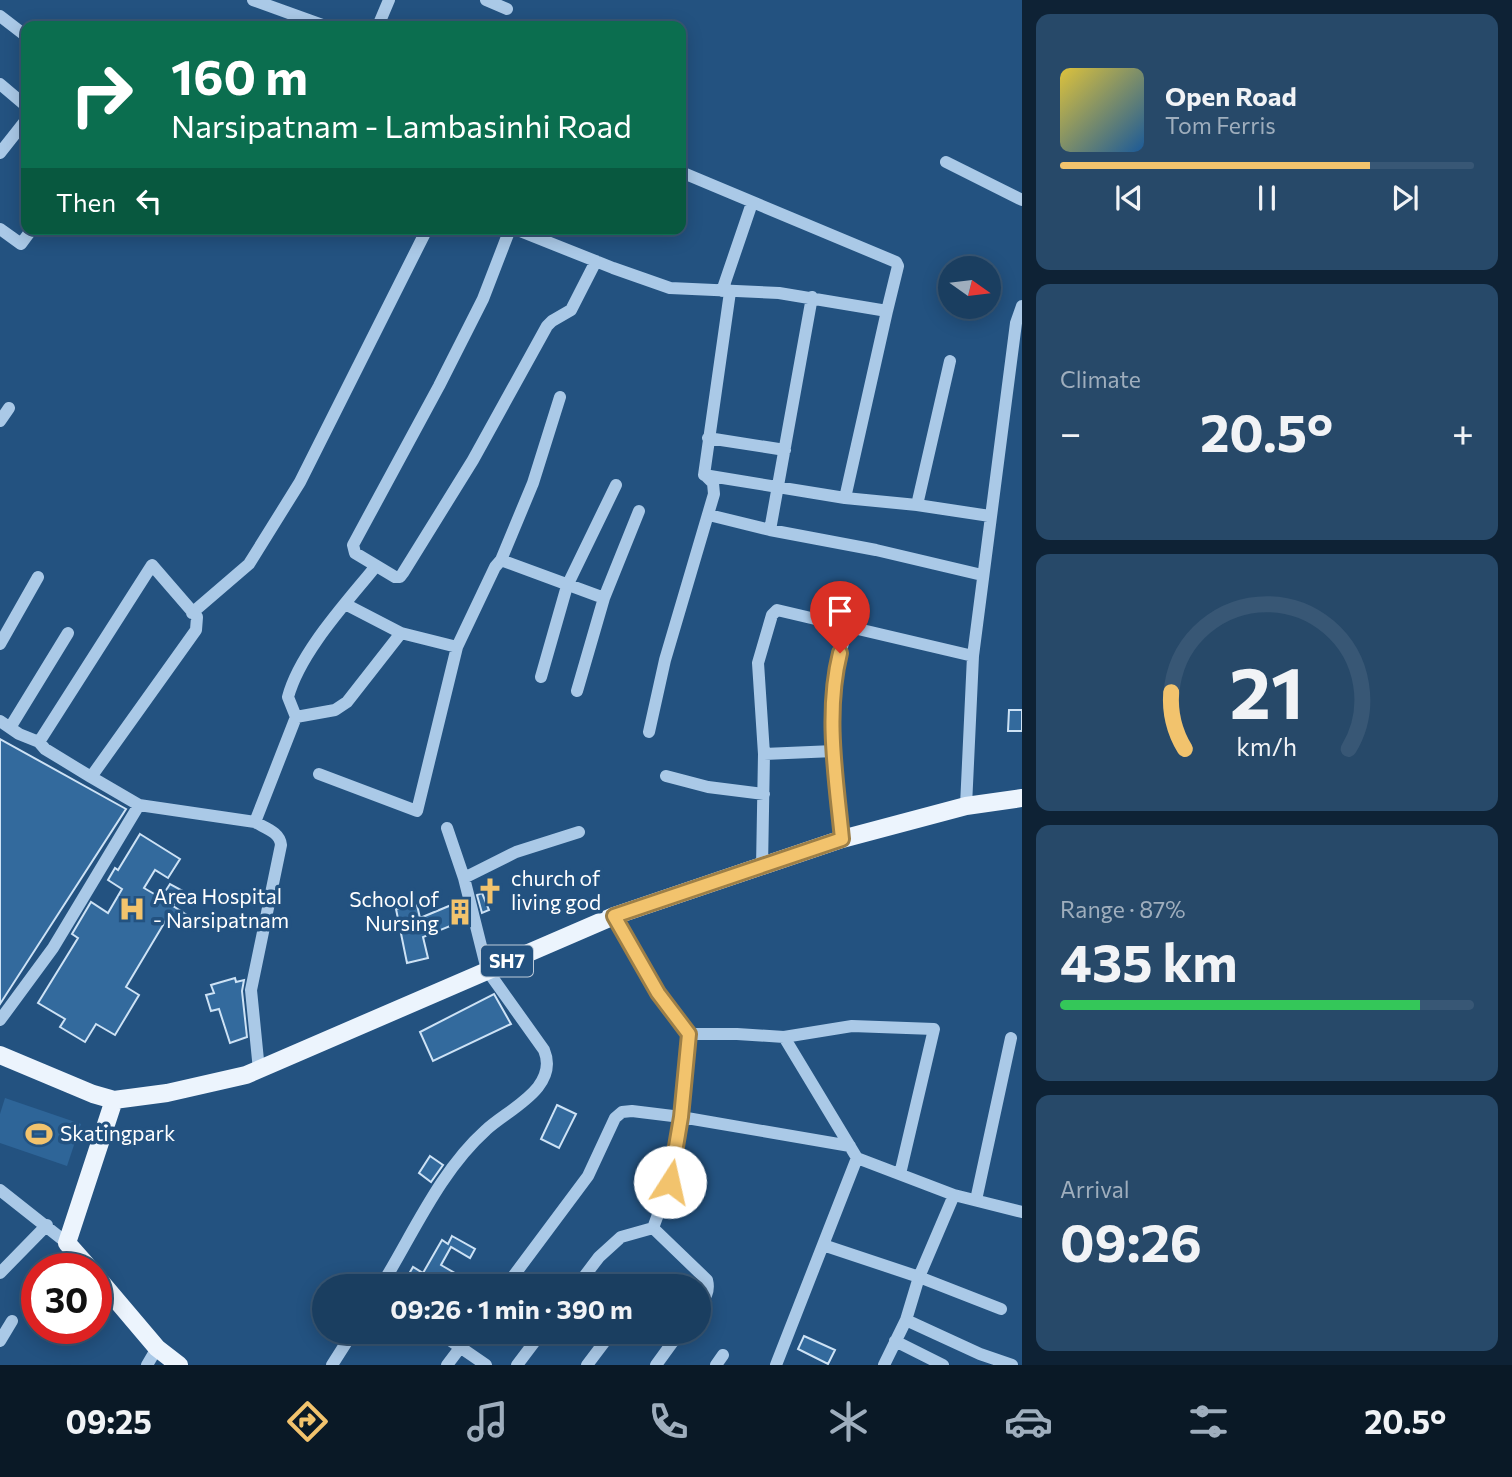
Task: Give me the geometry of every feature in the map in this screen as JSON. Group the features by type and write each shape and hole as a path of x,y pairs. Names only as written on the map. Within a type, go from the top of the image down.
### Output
{"main road":[{"name":"SH7","path":"0,1055 93,1094 114,1100 167,1093 246,1075 614,916 842,839 966,806 1022,798"},
{"path":"76,1253 67,1243 114,1100"},
{"path":"112,1295 157,1348 179,1365"}],"street":[{"path":"253,0 311,21"},
{"path":"380,21 389,0"},
{"path":"486,0 507,9"},
{"path":"0,16 21,32"},
{"path":"0,84 21,102"},
{"path":"0,153 21,126"},
{"path":"946,162 1022,200"},
{"path":"686,174 897,262 845,498"},
{"path":"704,475 718,388 726,292 752,203"},
{"path":"0,229 22,244 28,235"},
{"path":"192,613 249,564 300,482 423,235"},
{"path":"510,235 477,311 353,545 355,553 395,578 403,573 472,460 547,326 571,310 596,261"},
{"path":"529,235 670,288 766,292 887,311"},
{"path":"770,530 812,298"},
{"path":"966,806 973,656 1016,323 1022,306"},
{"path":"916,505 950,361"},
{"path":"319,774 417,811 457,647 495,567 501,560 533,483 560,397"},
{"path":"0,421 9,408"},
{"path":"708,438 785,450"},
{"path":"704,475 845,498 990,516"},
{"path":"649,732 666,660 709,515 714,485 704,475"},
{"path":"541,677 567,586 616,485"},
{"path":"577,691 593,644 604,598 639,510"},
{"path":"709,515 770,530 876,550 982,576"},
{"path":"501,560 604,598"},
{"path":"39,742 152,565 197,617 196,630 90,777"},
{"path":"255,822 296,717 288,697 299,668 376,566"},
{"path":"0,644 38,577"},
{"path":"345,604 401,633 457,647"},
{"path":"762,867 764,754 758,663 772,615 777,610 973,656"},
{"path":"842,839 834,751 834,679 847,627"},
{"path":"68,633 5,724 19,734 39,742 45,749 139,805 255,822 281,839 251,990 259,1070"},
{"path":"296,717 335,710 347,702 401,633"},
{"path":"764,754 834,751"},
{"path":"667,776 708,787 764,794"},
{"path":"0,1020 53,948 139,805"},
{"path":"388,1274 438,1190 469,1147 487,1128 531,1096 546,1070 548,1061 544,1050 487,970 464,877 447,828"},
{"path":"464,877 516,852 579,832"},
{"path":"614,916 658,993 689,1034 681,1117 670,1182 653,1227"},
{"path":"689,1034 785,1037 852,1026 933,1030 901,1174"},
{"path":"785,1037 857,1158 954,1195 1022,1212"},
{"path":"976,1200 1011,1038"},
{"path":"515,1274 588,1176 615,1118 622,1112 681,1117 850,1146"},
{"path":"776,1365 857,1158"},
{"path":"0,1190 67,1243"},
{"path":"884,1365 906,1320 919,1277 954,1195"},
{"path":"0,1273 47,1225"},
{"path":"586,1274 599,1257 621,1237 653,1227"},
{"path":"653,1227 700,1274"},
{"path":"824,1245 919,1277 1000,1309"},
{"path":"906,1320 977,1359 1012,1365"},
{"path":"0,1341 12,1321"},
{"path":"895,1340 943,1365"},
{"path":"335,1364 346,1344"},
{"path":"454,1344 486,1365"},
{"path":"447,1365 463,1344"},
{"path":"517,1365 533,1344"},
{"path":"587,1365 603,1344"},
{"path":"656,1365 671,1344"},
{"path":"147,1365 157,1348"},
{"path":"1019,1365 1022,1358"}],"shaded area":[{"name":"Skatingpark","path":"5,1098 81,1124 67,1166 0,1143 0,1114"}],"building":[{"path":"1009,710 1022,710 1022,731 1008,731"},
{"path":"0,739 126,809 0,1004"},
{"path":"140,834 180,859 168,878 155,870 144,888 161,898 170,884 183,891 173,906 187,915 183,923 169,915 126,987 139,995 115,1035 96,1024 85,1042 60,1027 65,1019 38,1003 78,938 72,934 91,902 108,913 122,889 108,880 115,868 118,870"},
{"path":"482,893 489,910 482,913 477,895"},
{"path":"461,901 465,920 423,937 428,958 407,963 396,909 417,905 420,918"},
{"path":"235,978 236,982 244,980 242,991 247,1037 230,1043 219,1009 211,1011 206,995 214,993 211,985"},
{"path":"494,994 511,1024 433,1061 420,1032"},
{"path":"557,1105 576,1114 559,1148 541,1139"},
{"path":"430,1156 443,1165 431,1182 419,1173"},
{"path":"452,1236 475,1249 470,1258 451,1247 441,1265 457,1274 409,1274 413,1267 423,1273 442,1240 448,1244"},
{"path":"804,1336 835,1350 828,1364 798,1349"}],"place":[{"name":"church of living god","path":"490,891"},
{"name":"Area Hospital - Narsipatnam","path":"132,909"},
{"name":"School of Nursing","path":"460,912"},
{"name":"Skatingpark","path":"39,1134"}],"route":[{"path":"670,1182 681,1117 689,1034 658,993 614,916 842,839 834,751 834,679 840,653"}]}
